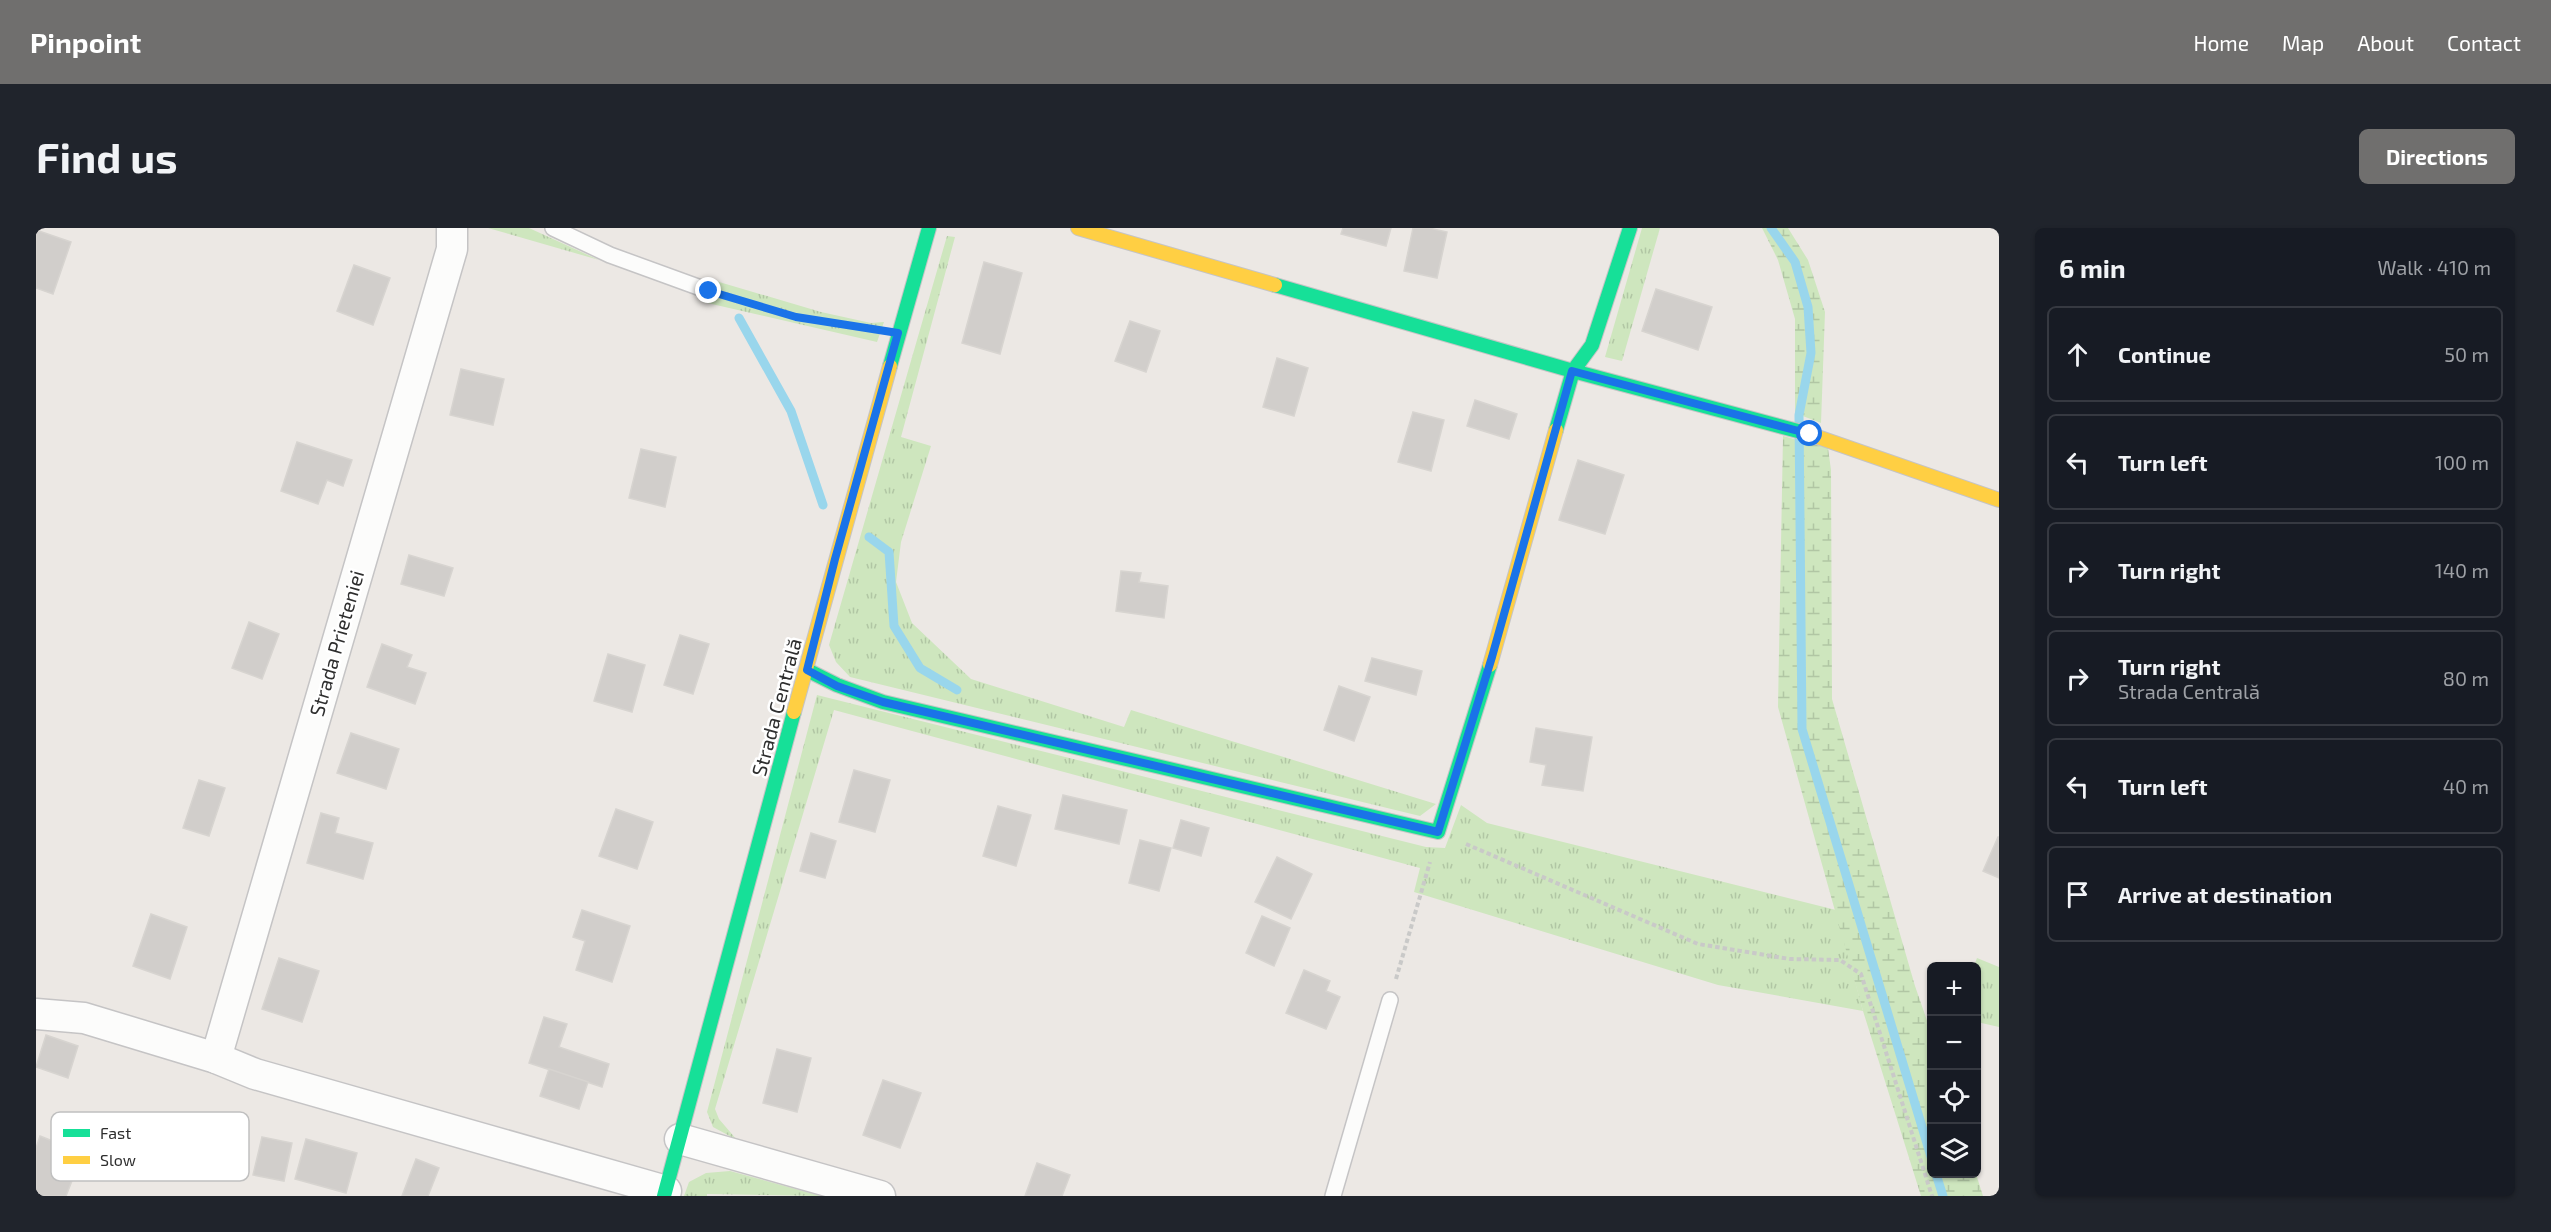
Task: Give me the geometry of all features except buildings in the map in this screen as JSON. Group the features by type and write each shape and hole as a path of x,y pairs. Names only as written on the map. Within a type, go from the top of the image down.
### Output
{"street":[{"name":"Strada Prieteniei","path":"216,1058 452,249 452,228"},
{"name":"Strada Centrală","path":"665,1193 835,559 929,228"},
{"path":"1078,228 1572,371 1810,434 1999,500"},
{"path":"807,670 837,686 883,702 1438,832 1492,657 1572,371 1592,345 1630,228"},
{"path":"36,1014 84,1018 216,1058 255,1074 665,1193"},
{"path":"680,1139 880,1196"}],"lane":[{"path":"553,228 610,255 709,291"},
{"path":"1333,1196 1390,1000"}],"path":[{"path":"709,291 796,317 898,333"},
{"path":"1390,1000 1438,832 1698,944 1790,959 1840,960 1862,974 1932,1196"}],"green space":[{"path":"488,228 529,228 599,260"},
{"path":"1642,228 1660,228 1622,361 1605,357"},
{"path":"1762,228 1788,228 1808,260 1825,312 1821,423 1795,413 1795,319 1778,260"},
{"path":"947,236 955,237 901,437 931,446 901,542 896,582 912,623 971,679 1124,727 1131,710 1436,804 1420,816 850,677 836,662 829,645"},
{"path":"709,279 821,312 871,323 884,322 877,342 703,302"},
{"path":"1783,436 1828,448 1831,470 1832,699 1927,1020 1927,1178 1977,1178 1983,1196 1921,1196 1863,1011 1778,707"},
{"path":"817,695 1426,847 1445,848 1461,805 1487,823 1836,910 1863,1011 1718,985 1414,892 1420,868 834,710 715,1109 719,1119 737,1140 713,1127 707,1112"},
{"path":"1977,958 1999,967 1999,1027 1981,1023 1981,962 1976,962"},
{"path":"730,1171 821,1196 707,1194 707,1196 684,1196 689,1182 706,1173"}],"waterway":[{"path":"1771,228 1795,262 1808,307 1811,353 1799,415 1802,729 1927,1143"},
{"path":"739,318 791,411 823,505"},
{"path":"869,537 889,552 894,626 920,668 957,690"},
{"path":"1937,1178 1943,1196"}],"traffic: fast":[{"path":"890,366 929,228"},
{"path":"1556,430 1573,371 1592,345 1630,228"},
{"path":"1275,285 1573,371 1809,434"},
{"path":"807,670 837,685 883,702 1438,832 1490,665"},
{"path":"664,1196 794,712"}],"traffic: slow":[{"path":"1078,228 1275,285"},
{"path":"794,712 890,366"},
{"path":"1490,665 1556,430"},
{"path":"1809,434 1999,500"}],"route":[{"path":"709,291 796,317 898,333 835,559 807,670 837,686 883,702 1438,832 1492,657 1572,371 1810,434"}]}
